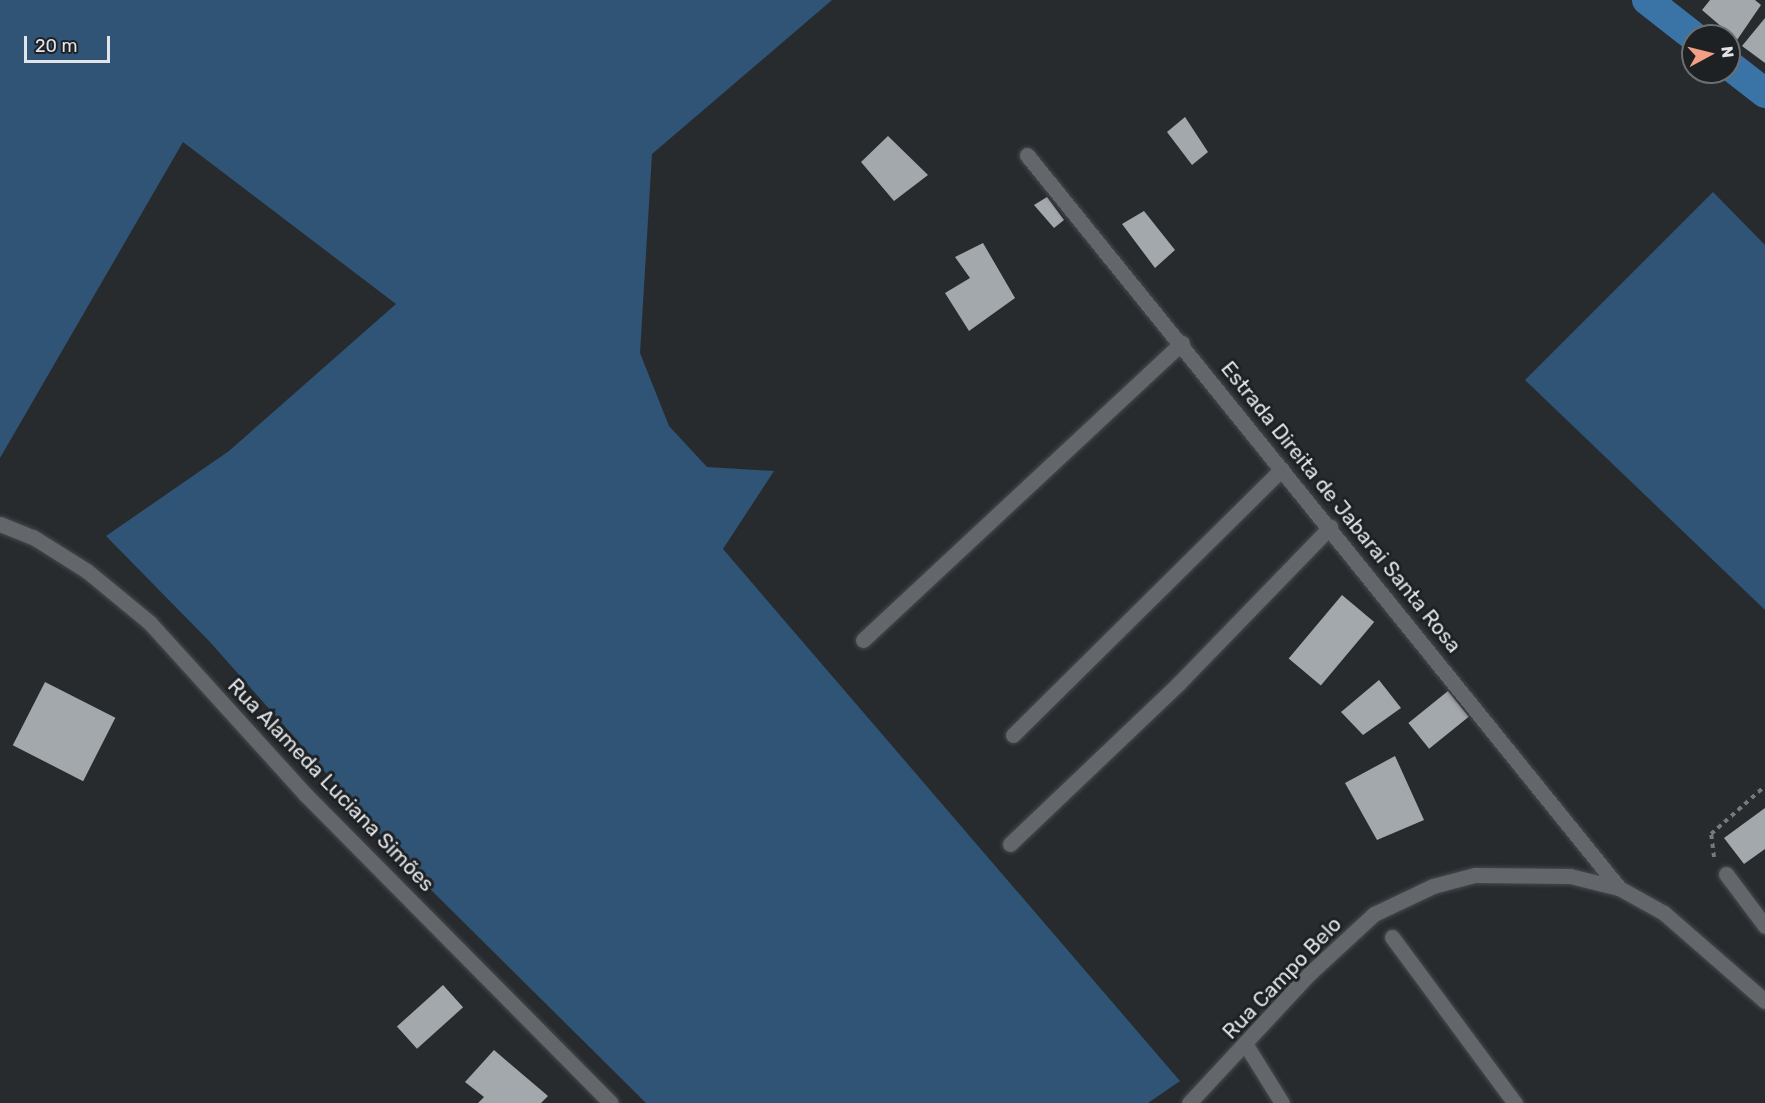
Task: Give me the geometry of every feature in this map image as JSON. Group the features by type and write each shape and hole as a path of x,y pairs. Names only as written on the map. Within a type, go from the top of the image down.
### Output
{"street":[{"name":"Estrada Direita de Jabarai Santa Rosa","path":"1027,154 1182,342 1619,888"},
{"path":"863,640 1182,342"},
{"path":"1013,735 1282,469"},
{"name":"Rua Alameda Luciana Simões","path":"0,524 33,537 87,571 150,624 306,795 611,1103"},
{"path":"1010,843 1178,684 1330,527"},
{"name":"Rua Campo Belo","path":"1189,1103 1246,1045 1310,973 1374,914 1433,886 1475,875 1530,873 1619,888 1664,913 1765,1001"},
{"path":"1726,874 1765,926"},
{"path":"1392,937 1515,1103"},
{"path":"1246,1045 1282,1103"}],"path":[{"path":"1726,874 1714,856 1711,834 1765,786"}],"shaded area":[{"path":"0,0 832,0 652,154 640,353 669,426 707,467 774,471 723,549 1180,1081 1148,1103 646,1103 418,877 210,642 106,536 229,451 396,304 183,142 0,458"},
{"path":"1713,192 1765,245 1765,610 1525,380"}],"building":[{"path":"1710,0 1755,0 1761,5 1741,34 1741,24 1718,24 1702,10"},
{"path":"1765,18 1765,63 1742,46"},
{"path":"1185,117 1208,152 1192,165 1167,132"},
{"path":"888,136 928,175 894,201 861,162"},
{"path":"1047,197 1064,220 1054,228 1034,205"},
{"path":"1144,211 1175,250 1155,268 1122,224"},
{"path":"983,243 1015,298 969,331 945,293 970,278 955,257"},
{"path":"1342,595 1374,622 1321,686 1289,659"},
{"path":"1379,680 1401,708 1363,735 1341,712"},
{"path":"45,682 115,718 83,781 13,745"},
{"path":"1448,691 1469,717 1429,749 1408,723"},
{"path":"1395,756 1424,820 1377,840 1345,783"},
{"path":"1765,808 1765,849 1744,864 1724,838"},
{"path":"443,985 463,1007 417,1049 397,1026"},
{"path":"494,1050 548,1096 541,1103 478,1103 484,1097 465,1082"}],"waterway":[{"path":"1647,0 1681,27"},
{"path":"1741,74 1765,93"}]}
